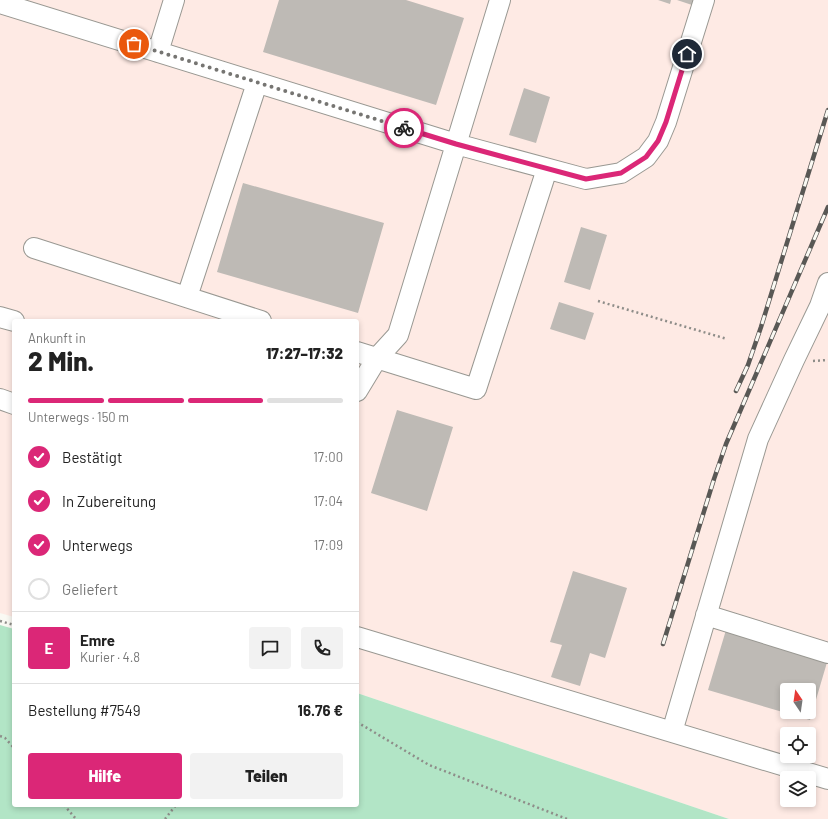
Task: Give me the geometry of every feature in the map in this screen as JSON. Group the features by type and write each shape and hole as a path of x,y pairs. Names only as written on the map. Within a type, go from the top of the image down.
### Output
{"lane":[{"path":"158,52 174,0"},
{"path":"359,388 377,358 398,335 500,0"},
{"path":"0,3 456,144 586,179 621,173 646,157 658,141 666,122 704,0"},
{"path":"187,297 256,83"},
{"path":"359,353 476,389 548,169"},
{"path":"34,248 255,319"},
{"path":"672,732 758,439 820,306 828,283"},
{"path":"0,317 12,320"},
{"path":"0,399 12,403"},
{"path":"706,615 828,653"},
{"path":"359,638 828,779"}],"path":[{"path":"598,301 727,339"},
{"path":"0,621 12,624"},
{"path":"359,723 429,766 567,819"},
{"path":"0,736 5,738 12,746"},
{"path":"66,807 76,819"},
{"path":"165,819 174,807"}],"shaded area":[{"path":"0,0 828,0 828,819 729,819 359,694 359,319 12,319 12,616 0,613"}],"green space":[{"path":"0,625 12,628 12,807 359,807 359,694 729,819 0,819"}],"building":[{"path":"279,0 406,0 464,18 436,105 263,52"},
{"path":"658,0 671,0 670,4"},
{"path":"677,0 696,0 695,6"},
{"path":"524,88 550,97 536,143 509,135"},
{"path":"243,183 384,223 358,313 217,272"},
{"path":"581,227 607,235 590,290 564,282"},
{"path":"559,302 594,313 585,340 550,329"},
{"path":"397,410 453,427 427,511 371,493"},
{"path":"573,571 627,588 605,658 590,653 580,686 551,677 562,645 550,642"},
{"path":"726,630 828,659 816,700 816,683 780,683 780,711 708,690"}],"railway":[{"path":"736,391 748,365 761,327 828,110"},
{"path":"663,644 726,444 828,207"}],"way so far":[{"path":"134,44 404,128"}],"route":[{"path":"404,128 456,144 586,179 621,173 646,157 658,141 666,122 687,54"}]}
